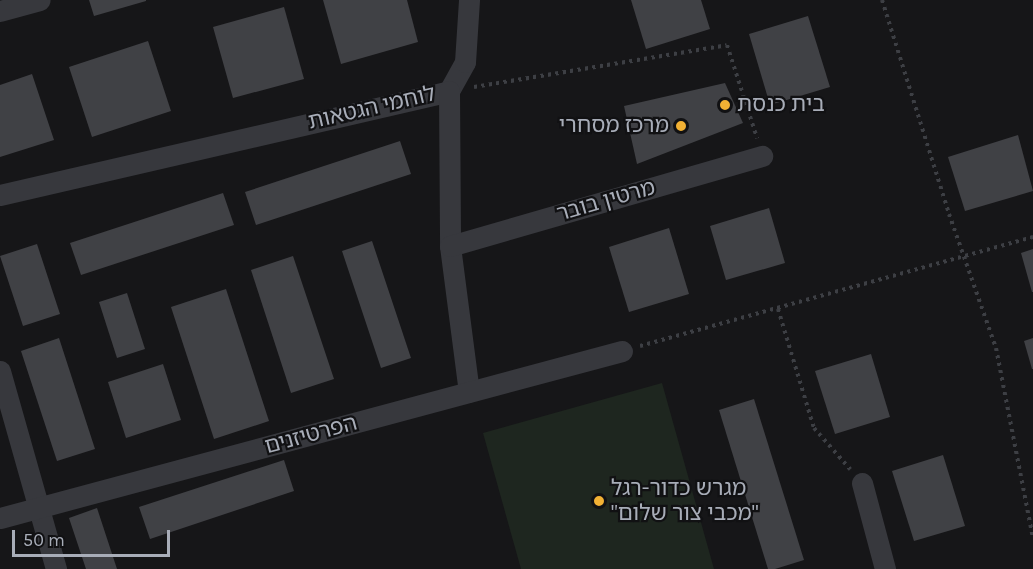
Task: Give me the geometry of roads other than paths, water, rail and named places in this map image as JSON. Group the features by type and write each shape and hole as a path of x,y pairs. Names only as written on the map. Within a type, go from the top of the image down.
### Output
{"street":[{"path":"0,11 40,0"},
{"path":"449,90 465,62 468,0"},
{"name":"לוחמי הגטאות","path":"0,195 449,90 450,246 469,393"},
{"name":"מרטין בובר","path":"450,246 762,156"},
{"name":"הפרטיזנים","path":"0,518 622,351"},
{"path":"0,371 56,569"},
{"path":"862,483 885,569"}],"place":[{"name":"בית כנסת","path":"725,105"},
{"name":"מרכז מסחרי","path":"681,126"},
{"name":"מגרש כדור-רגל \"מכבי צור שלום\"","path":"599,501"}]}
